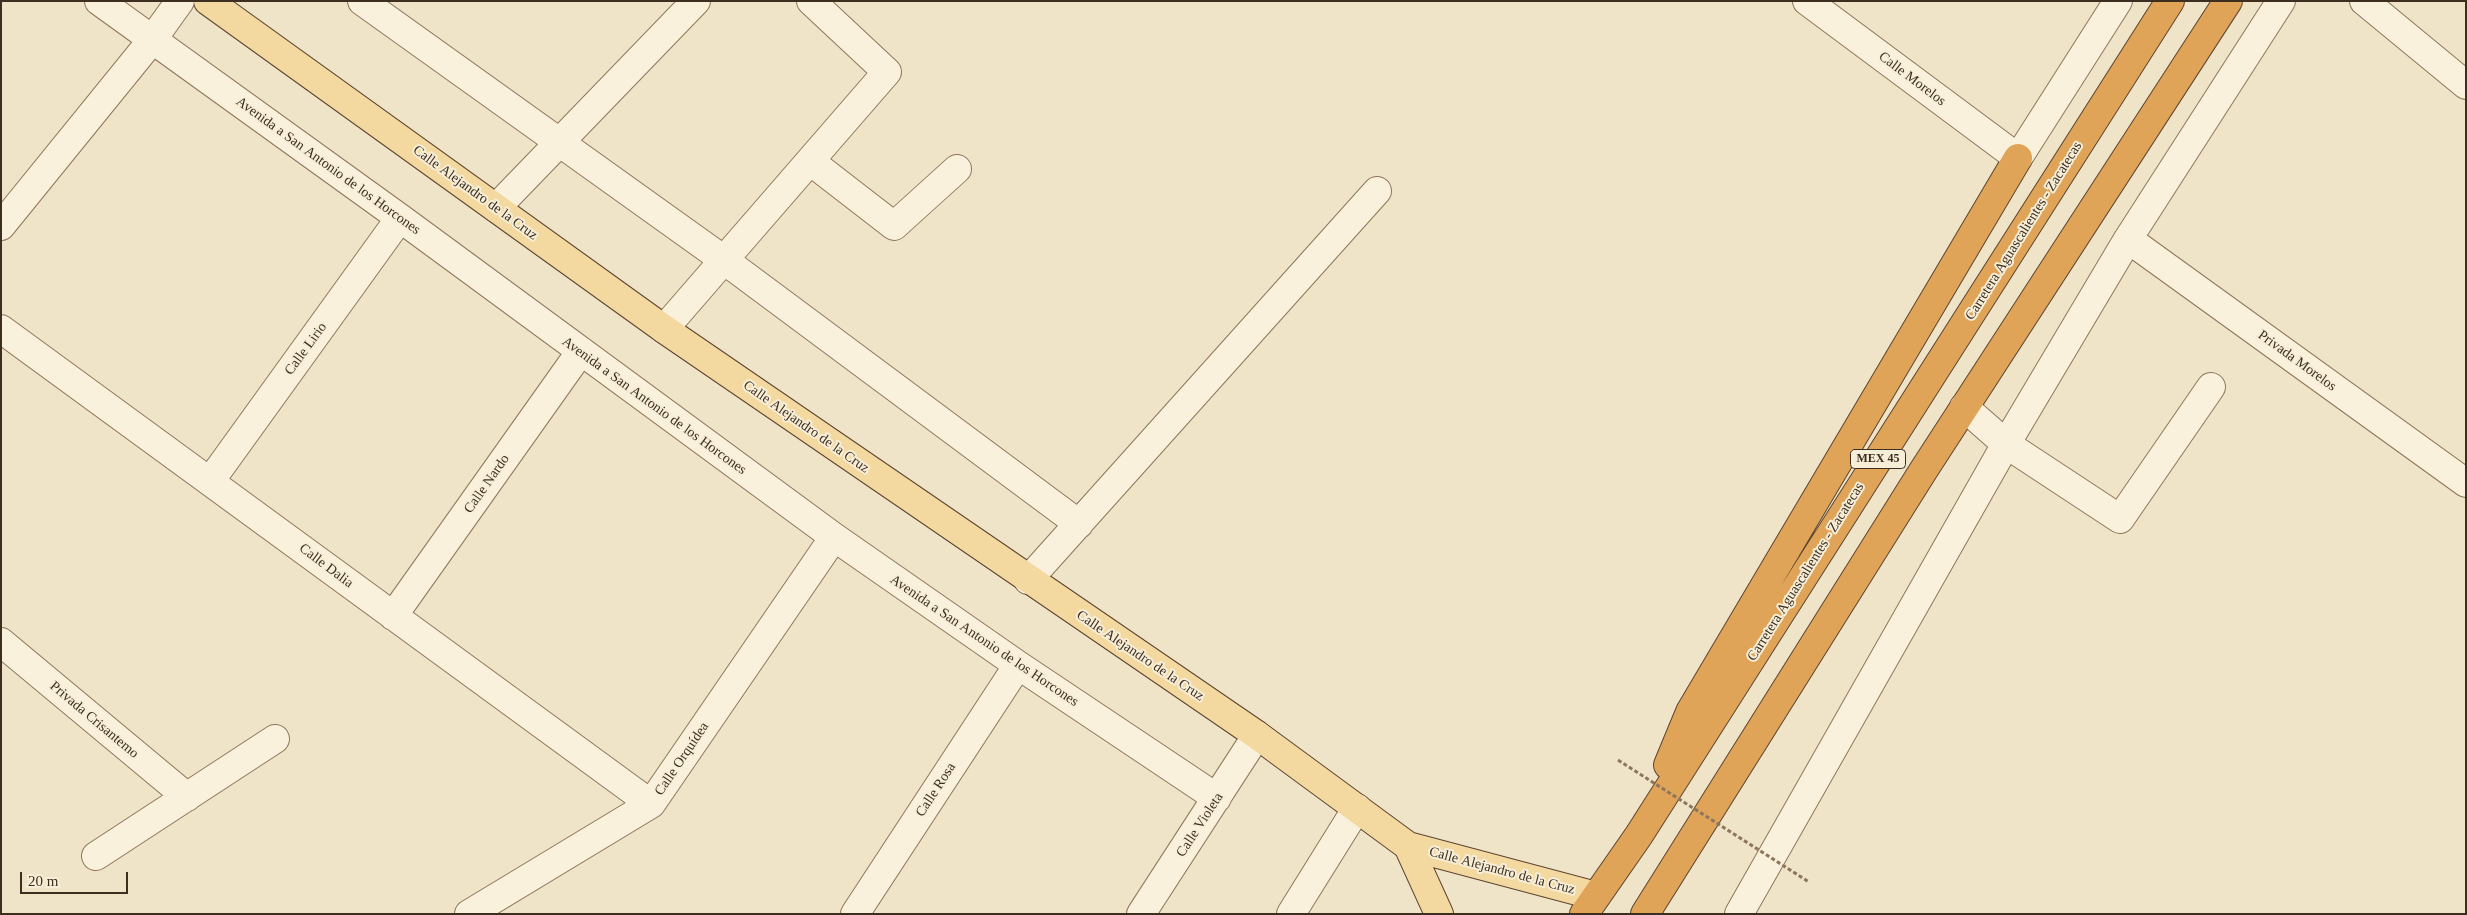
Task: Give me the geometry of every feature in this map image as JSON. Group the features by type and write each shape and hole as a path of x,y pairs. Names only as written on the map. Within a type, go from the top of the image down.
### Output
{"highway":[{"name":"Carretera Aguascalientes - Zacatecas","path":"1590,905 1639,835 2170,1"},
{"name":"MEX 45","path":"1645,914 1964,407 2228,1"},
{"path":"1639,835 1690,712 2018,158"}],"main road":[{"name":"Calle Alejandro de la Cruz","path":"208,1 664,329 1257,735 1408,846 1590,905"},
{"name":"Calle Alejandro de la Cruz","path":"1408,846 1439,914"}],"street":[{"name":"Avenida a San Antonio de los Horcones","path":"100,1 400,218 834,537 1018,666 1217,798"},
{"path":"1,226 152,40 180,1"},
{"path":"362,1 724,260 1079,524"},
{"path":"496,208 696,1"},
{"path":"664,329 887,72 811,1"},
{"name":"Calle Morelos","path":"1807,1 2018,158"},
{"path":"2018,158 2118,1"},
{"path":"1739,914 2006,444 2128,239 2280,1"},
{"path":"2364,1 2466,85"},
{"path":"810,161 894,226 957,169"},
{"path":"1028,580 1377,191"},
{"name":"Calle Lirio","path":"211,480 400,218"},
{"name":"Privada Morelos","path":"2128,239 2466,484"},
{"name":"Calle Dalia","path":"1,328 651,804"},
{"name":"Calle Nardo","path":"393,616 581,351"},
{"path":"1964,407 2006,444 2120,519 2212,387"},
{"name":"Calle Orquídea","path":"469,914 651,804 834,537"},
{"name":"Privada Crisantemo","path":"1,642 187,797"},
{"name":"Calle Rosa","path":"855,914 1018,666"},
{"name":"Calle Violeta","path":"1141,914 1257,735"},
{"path":"96,856 274,739"},
{"path":"1291,914 1357,808"}],"path":[{"path":"1618,760 1809,882"}]}
